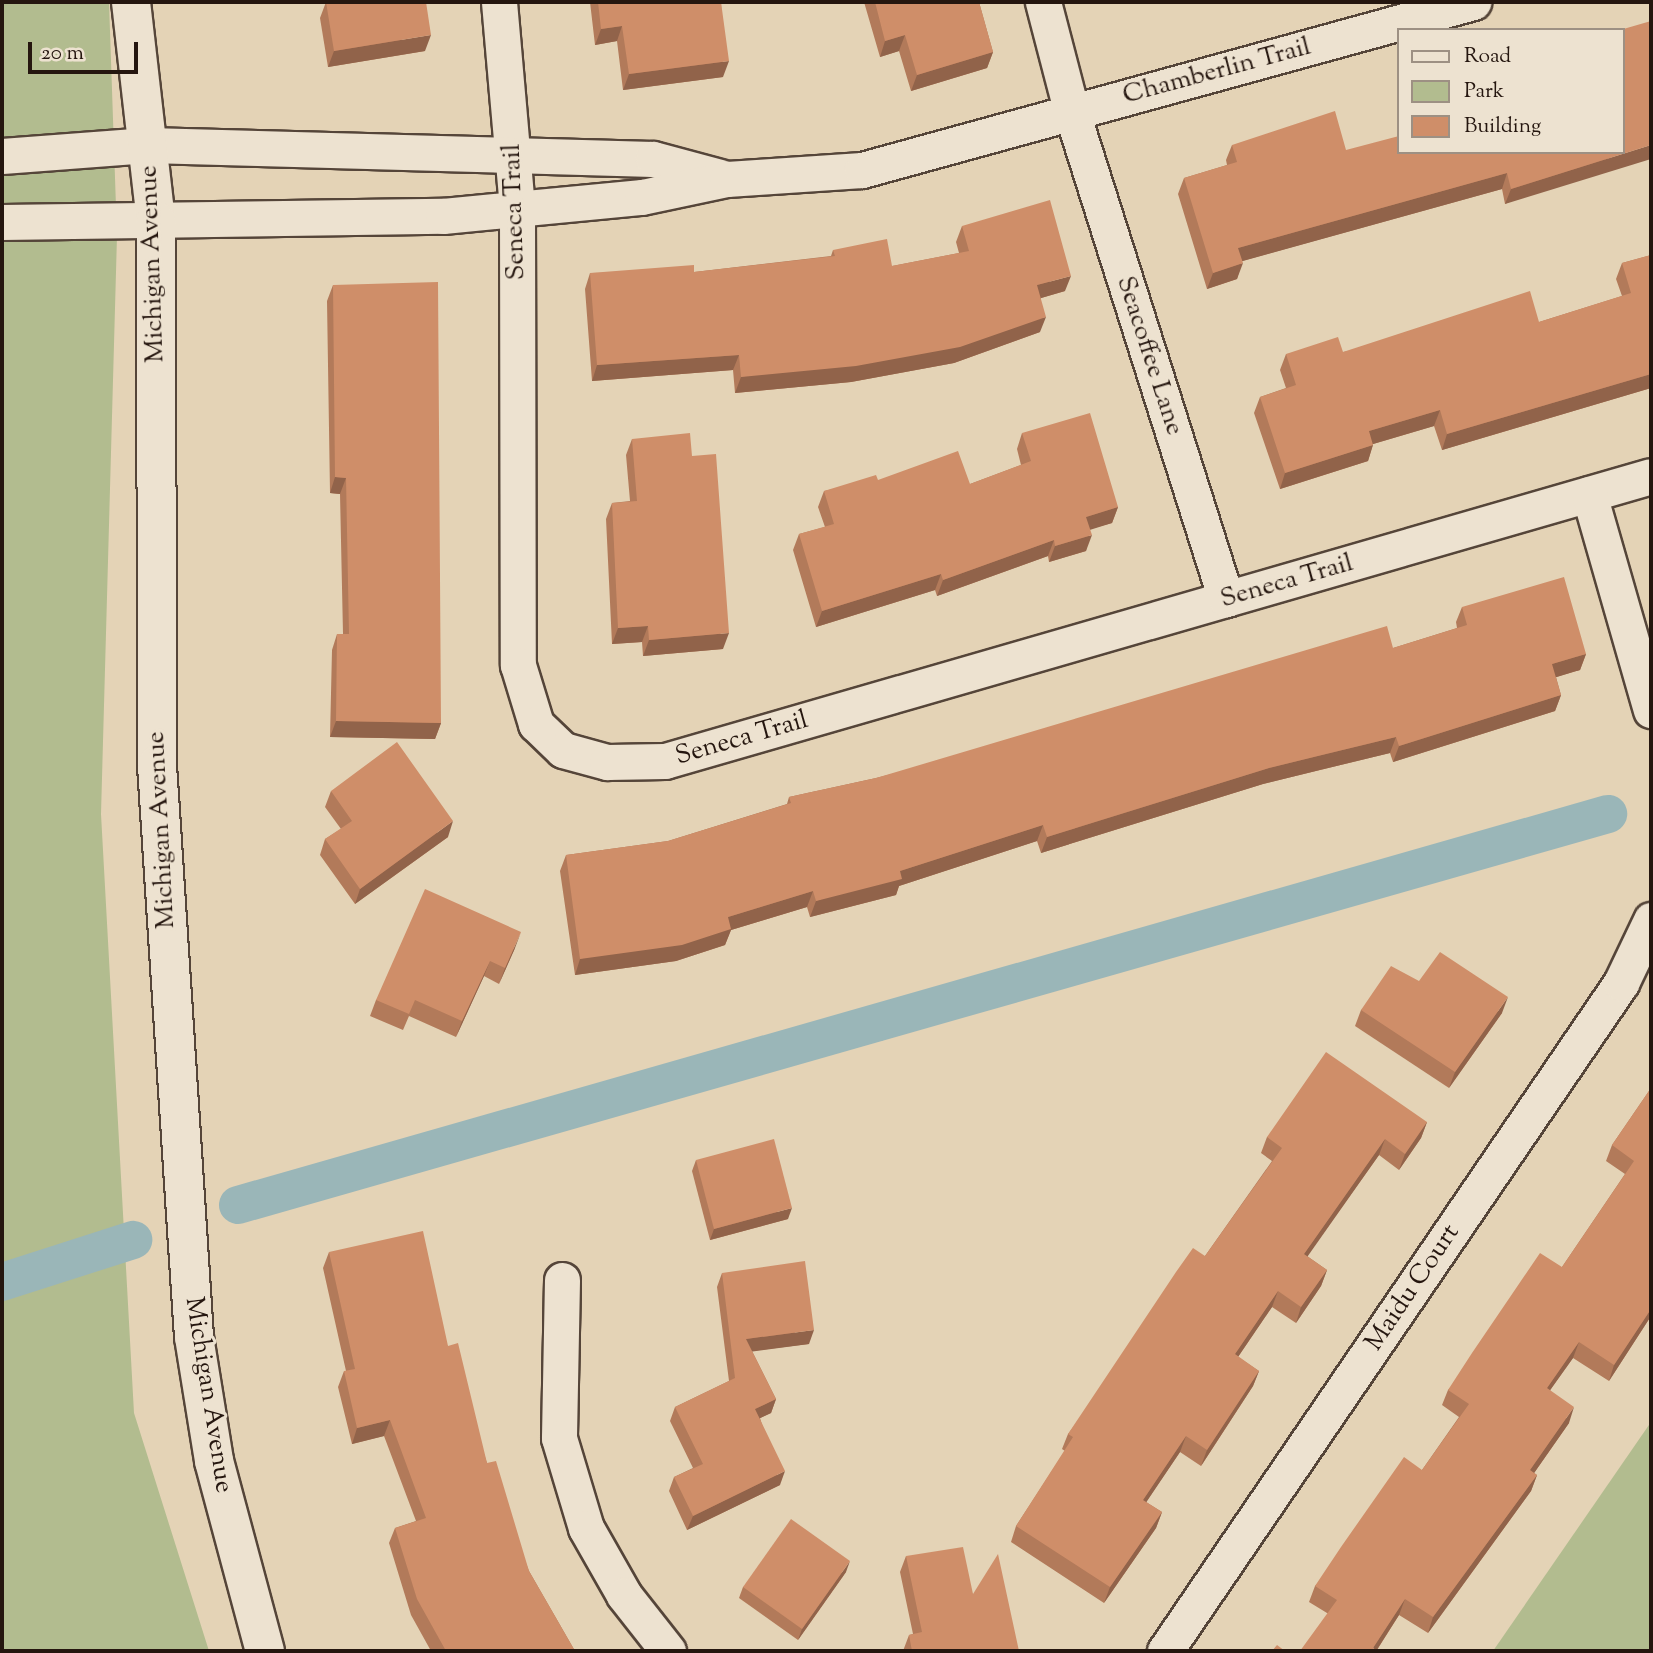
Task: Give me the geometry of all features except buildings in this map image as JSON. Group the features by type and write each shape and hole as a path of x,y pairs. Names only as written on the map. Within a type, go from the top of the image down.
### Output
{"street":[{"name":"Michigan Avenue","path":"131,2 156,221 157,765 194,1337 214,1461 265,1651"},
{"name":"Seneca Trail","path":"499,2 515,156 517,209 518,665 536,724 563,750 607,762 665,761 1651,477"},
{"path":"1043,2 1072,113"},
{"name":"Chamberlin Trail","path":"727,179 862,170 1473,2"},
{"name":"Seacoffee Lane","path":"1072,113 1226,599"},
{"path":"2,156 148,145 653,159 727,179"},
{"path":"2,222 156,221 517,209 642,197 727,179"},
{"path":"1589,494 1651,710"},
{"name":"Maidu Court","path":"1165,1651 1621,983 1651,920"},
{"path":"562,1280 559,1438 586,1528 624,1595 668,1651"}],"green space":[{"path":"2,2 109,2 117,236 101,814 134,1413 209,1651 2,1651"},
{"path":"1651,1422 1651,1651 1493,1651"}],"waterway":[{"path":"238,1205 1608,814"},
{"path":"879,1024 881,1036"},
{"path":"2,1282 133,1240"}]}
